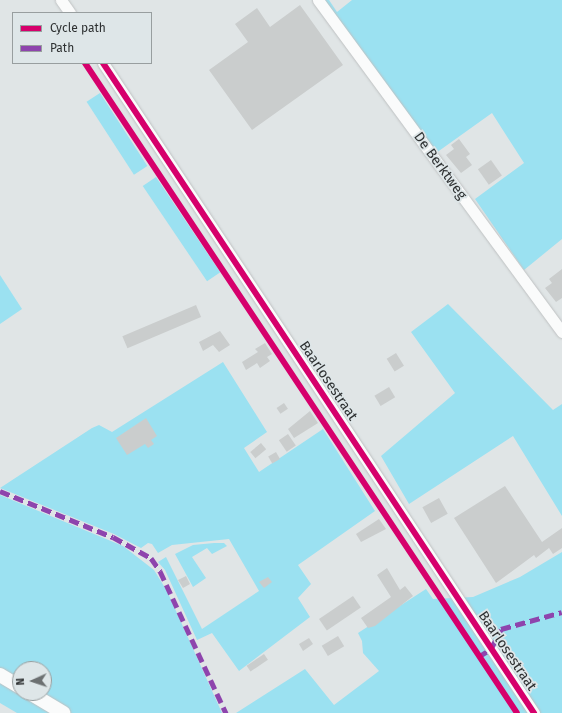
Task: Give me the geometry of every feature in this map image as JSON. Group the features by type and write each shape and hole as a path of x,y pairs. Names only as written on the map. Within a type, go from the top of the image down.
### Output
{"main road":[{"path":"0,675 12,682"},
{"path":"43,701 63,713"}],"street":[{"path":"61,0 69,12"},
{"name":"De Berktweg","path":"318,0 562,332"},
{"name":"Baarlosestraat","path":"104,64 534,713"}],"shaded area":[{"path":"324,0 329,0 337,12 352,0 562,0 562,239 524,270 475,199 524,163 492,113 436,153"},
{"path":"100,93 147,166 134,175 87,102"},
{"path":"156,177 220,272 207,281 143,186"},
{"path":"0,275 22,309 0,324"},
{"path":"448,304 553,410 562,404 562,516 513,436 409,504 381,456 455,393 411,332"},
{"path":"223,362 267,432 244,448 259,472 323,429 375,511 298,565 311,584 298,598 310,617 239,671 212,633 197,640 165,570 158,562 166,557 202,629 259,591 229,539 172,545 158,553 152,544 148,543 141,548 114,534 0,488 92,428 99,425 112,432"},
{"path":"0,495 123,546 154,570 167,591 222,713 71,713 51,701 52,661 12,661 12,677 0,670"},
{"path":"224,543 227,546 212,554 207,548 192,557 206,578 193,587 175,554 193,545"},
{"path":"562,552 562,713 236,713 305,669 334,705 379,671 363,653 362,641 358,633 426,589 433,599 473,597 520,577"},
{"path":"0,683 12,690 12,701 30,701 50,713 17,713 0,703"}],"building":[{"path":"300,5 343,65 252,130 209,70 248,42 235,24 257,8 270,27"},
{"path":"459,139 470,154 466,157 472,165 461,173 446,155 454,149 451,145"},
{"path":"491,160 502,176 489,185 478,169"},
{"path":"562,269 562,298 556,302 545,288 552,283 549,279"},
{"path":"196,305 201,317 127,348 122,336"},
{"path":"220,331 230,345 219,352 213,345 203,351 199,342"},
{"path":"265,343 272,354 267,357 270,361 260,368 257,363 246,370 242,362 258,352 255,349"},
{"path":"396,353 404,366 395,372 387,359"},
{"path":"389,387 395,397 381,406 374,396"},
{"path":"284,403 288,409 280,414 277,408"},
{"path":"310,411 318,423 294,438 288,429"},
{"path":"146,418 157,436 151,440 154,444 148,448 145,444 127,455 116,438"},
{"path":"288,434 296,446 287,452 279,440"},
{"path":"261,443 266,449 255,458 250,452"},
{"path":"276,452 280,459 272,463 268,456"},
{"path":"505,486 542,542 562,528 562,548 553,554 549,548 536,558 534,555 496,583 454,518"},
{"path":"439,498 448,514 431,523 422,507"},
{"path":"379,519 386,529 361,542 356,534"},
{"path":"387,568 400,590 405,586 413,596 375,626 368,628 361,618 391,597 377,575"},
{"path":"186,576 190,584 183,588 178,580"},
{"path":"268,577 272,582 264,588 259,582"},
{"path":"353,596 361,608 327,631 319,619"},
{"path":"338,636 344,646 328,656 322,646"},
{"path":"309,638 313,644 303,651 299,644"},
{"path":"264,654 268,660 251,672 247,666"}],"marked path":[{"path":"0,491 113,537 151,558 160,571 226,713"},
{"path":"478,657 491,649 501,629 562,612"}],"cycle path":[{"path":"86,64 517,713"},
{"path":"104,64 534,713"}]}
